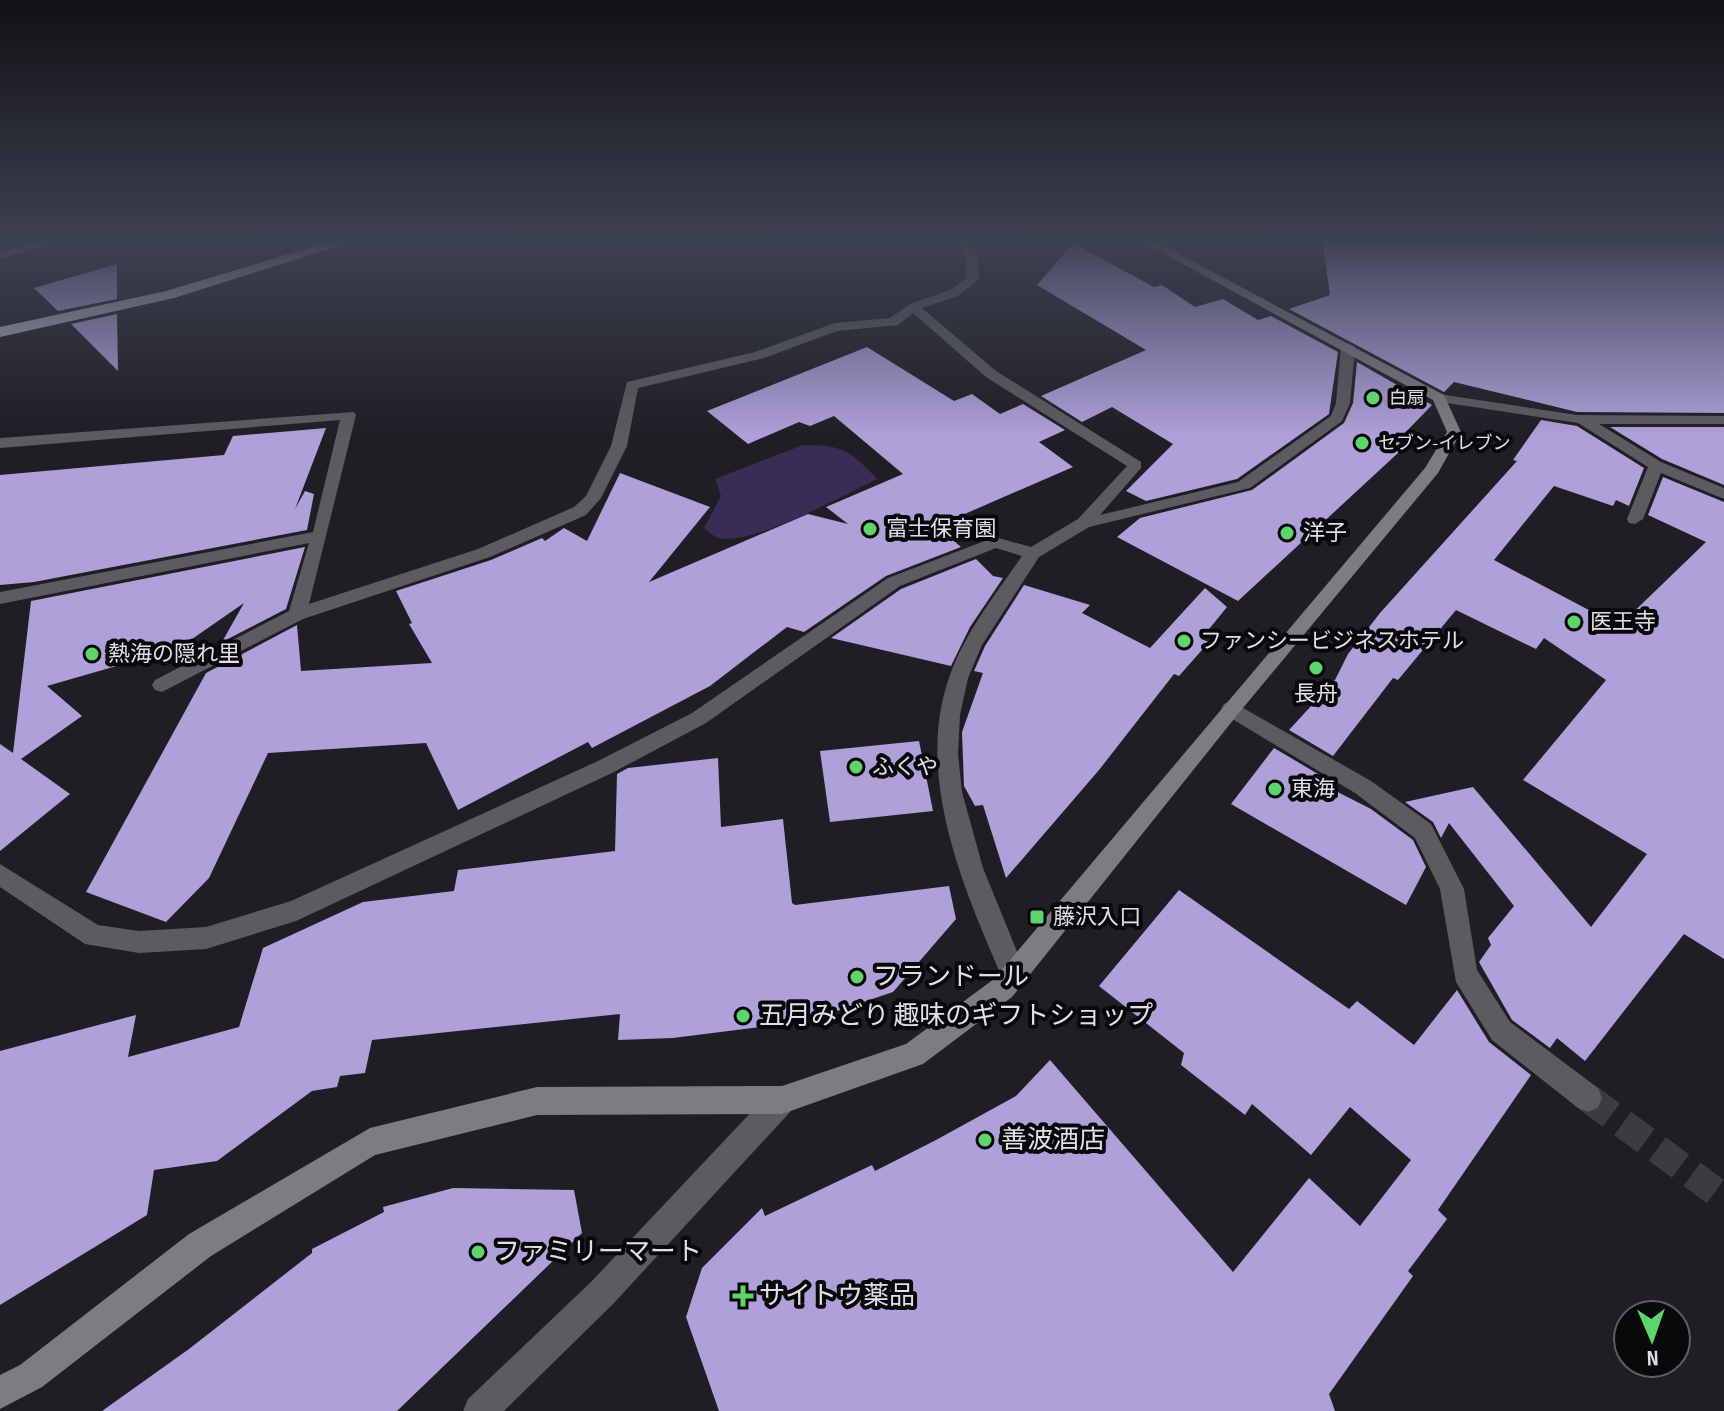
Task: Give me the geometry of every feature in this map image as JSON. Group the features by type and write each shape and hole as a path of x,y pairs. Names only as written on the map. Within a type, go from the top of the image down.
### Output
{"highway":[{"path":"1,331 128,304"}],"street":[{"path":"162,685 297,615 484,553 580,511 593,498 619,446 632,385 759,355 835,327 893,322 923,304"},
{"path":"1266,304 1439,398 1581,419 1724,420"},
{"path":"914,307 941,336 1029,401 1136,465 1084,523 1033,553 980,633 959,675 947,719 949,761 970,869 1014,976"},
{"path":"1084,523 1244,485 1337,418 1343,403 1348,347"},
{"path":"0,1393 31,1376 200,1245 370,1142 537,1101 782,1100 914,1055 1003,988 1014,976 1231,709 1432,470 1454,432 1439,398"},
{"path":"0,443 349,415 297,615"},
{"path":"1581,419 1656,465 1724,494"},
{"path":"1635,519 1656,465"},
{"path":"0,598 320,536"},
{"path":"0,874 94,936 139,942 206,938 296,910 605,767 699,718 894,582 995,542 1033,553"},
{"path":"1231,709 1363,787 1423,831 1452,889 1465,974 1501,1031 1588,1098"},
{"path":"480,1411 602,1293 782,1100"}],"shaded area":[{"path":"803,445 827,446 844,451 860,461 877,479 798,518 753,534 719,538 704,528 721,496 715,479"}],"building":[{"path":"51,304 93,304 58,311"},
{"path":"1069,304 1190,304 1195,307 1231,304 1258,320 1271,316 1338,352 1329,414 1237,479 1146,501 1126,491 1173,444 1112,407 1082,422 1041,396 1146,350"},
{"path":"1304,304 1724,304 1724,413 1577,412 1454,382 1444,392 1289,309"},
{"path":"117,314 118,371 71,324"},
{"path":"867,347 954,401 972,394 1000,414 1023,404 1065,430 1039,442 1073,467 937,526 961,547 886,576 804,632 787,627 710,686 592,748 588,742 458,810 426,743 268,753 209,878 166,922 86,892 206,673 297,625 301,671 432,663 409,624 412,623 396,591 491,560 542,538 545,541 564,528 587,541 620,473 710,507 649,582 808,514 848,524 826,507 903,474 834,416 810,426 799,422 748,444 707,411"},
{"path":"1357,362 1432,405 1400,438 1398,453 1238,601 1117,537 1140,518 1252,490 1344,423 1353,403"},
{"path":"1541,420 1577,426 1644,468 1629,506 1616,500 1613,506 1554,486 1494,560 1619,626 1706,542 1648,515 1663,477 1724,502 1724,959 1684,934 1585,1061 1557,1038 1550,1048 1512,1020 1479,962 1491,945 1488,938 1514,906 1449,823 1441,838 1433,822 1405,802 1473,787 1591,927 1647,854 1523,780 1606,680 1544,638 1536,649 1456,610 1398,680 1393,678 1333,756 1289,730 1335,680 1348,654 1380,613 1517,461 1513,460"},
{"path":"1610,427 1724,427 1724,485 1662,459"},
{"path":"326,428 295,509 305,491 314,494 307,530 34,582 0,585 0,475 224,455 233,436"},
{"name":"熱海の隠れ里","path":"305,547 286,609 222,642 244,603 179,648 47,686 82,716 21,759 70,794 0,851 0,744 13,753 31,601"},
{"path":"976,559 993,576 1003,578 970,627 951,666 831,638 901,589"},
{"path":"1024,585 1090,605 1082,613 1150,648 1205,588 1227,607 1201,639 1209,642 1179,676 1174,674 1099,770 1006,878 983,805 975,806 964,786 962,732 983,673 974,671 985,646"},
{"path":"919,741 933,811 830,822 820,751"},
{"path":"1274,748 1318,774 1314,780 1371,809 1413,840 1426,867 1406,905 1231,804"},
{"path":"718,758 721,827 783,819 792,903 795,905 949,886 956,919 893,992 822,1016 784,1024 673,1038 618,1040 620,1014 372,1040 365,1073 340,1076 337,1087 312,1091 217,1161 154,1170 147,1215 0,1305 0,1051 136,1015 128,1057 239,1027 263,948 363,902 454,891 458,870 615,851 617,774 628,768"},
{"path":"1179,890 1349,1009 1357,1001 1414,1045 1457,990 1489,1042 1531,1075 1438,1210 1447,1219 1408,1271 1413,1276 1329,1394 1335,1411 719,1411 686,1317 702,1268 762,1208 765,1216 872,1165 875,1171 936,1140 1016,1096 1050,1060 1233,1272 1309,1178 1360,1226 1411,1160 1350,1107 1311,1155 1252,1104 1245,1115 1181,1065 1184,1053 1099,986"},
{"path":"453,1188 574,1190 582,1233 397,1411 102,1411 189,1349 312,1253 312,1249 384,1212 383,1207"}],"tunnel":[{"path":"1588,1098 1724,1198"}],"place":[{"name":"白扇","path":"1373,398"},
{"name":"セブン-イレブン","path":"1362,443"},
{"name":"富士保育園","path":"870,529"},
{"name":"洋子","path":"1287,533"},
{"name":"医王寺","path":"1574,622"},
{"name":"ファンシービジネスホテル","path":"1184,641"},
{"name":"熱海の隠れ里","path":"92,654"},
{"name":"長舟","path":"1316,668"},
{"name":"ふくや","path":"856,767"},
{"name":"東海","path":"1275,789"},
{"name":"藤沢入口","path":"1037,917"},
{"name":"フランドール","path":"857,977"},
{"name":"五月みどり 趣味のギフトショップ","path":"743,1016"},
{"name":"善波酒店","path":"985,1140"},
{"name":"ファミリーマート","path":"478,1252"},
{"name":"サイトウ薬品","path":"743,1296"}]}
